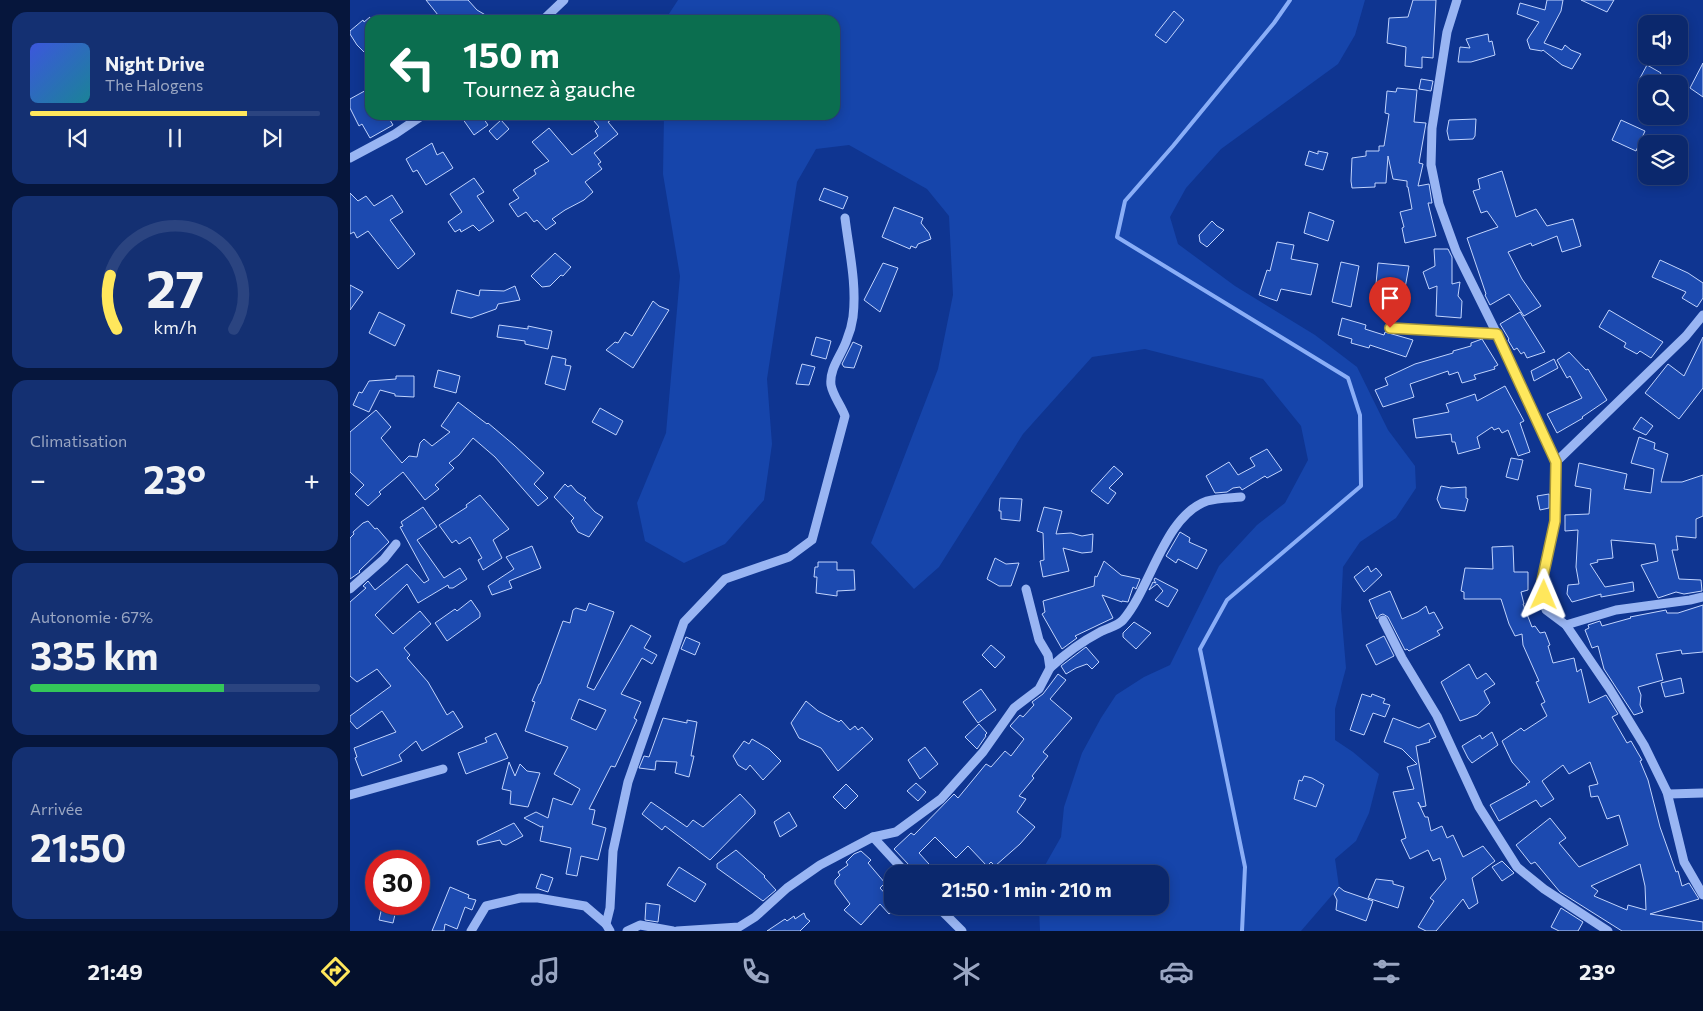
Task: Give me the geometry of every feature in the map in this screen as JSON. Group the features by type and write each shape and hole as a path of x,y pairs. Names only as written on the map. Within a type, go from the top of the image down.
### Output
{"street":[{"path":"548,15 564,0"},
{"path":"1457,0 1447,32 1432,128 1431,165 1439,204 1456,251 1497,334 1556,462 1555,521 1542,581 1546,610 1566,625 1610,688 1644,745 1667,792 1684,862 1703,895"},
{"path":"350,158 395,134 416,120"},
{"path":"608,927 613,851 628,782 684,622 725,579 789,557 812,540 845,416 831,386 831,372 848,338 853,318 854,286 845,218"},
{"path":"1556,462 1686,336 1703,315"},
{"path":"1390,328 1497,334"},
{"path":"677,931 739,926 755,917 787,888 820,866 873,837 896,832 941,799 984,752 1014,708 1039,688 1050,668 1069,650 1121,622 1135,603 1160,552 1186,514 1207,501 1241,497"},
{"path":"350,589 384,559 396,544"},
{"path":"1026,589 1039,640 1048,655 1050,668"},
{"path":"1566,625 1616,610 1703,597"},
{"path":"1383,620 1402,658 1437,716 1479,806 1517,867 1544,889 1608,931"},
{"path":"350,794 443,769"},
{"path":"1667,792 1669,794 1703,793"},
{"path":"873,837 899,865"},
{"path":"471,931 486,906 520,898 538,898 585,906 608,927"},
{"path":"946,915 962,931"},
{"path":"627,931 640,925 673,931"}],"shaded area":[{"path":"678,0 1365,0 1355,35 1338,64 1221,149 1186,188 1170,217 1178,244 1235,286 1315,335 1357,367 1388,430 1415,466 1416,488 1396,518 1360,542 1343,567 1341,609 1346,668 1335,709 1335,740 1353,752 1379,774 1369,813 1356,841 1335,859 1339,887 1301,931 1040,931 1039,915 1169,915 1169,865 1045,865 1061,837 1064,807 1082,753 1101,718 1116,695 1144,677 1170,665 1219,566 1257,525 1285,503 1308,460 1301,426 1263,379 1145,349 1092,357 1023,434 939,567 914,589 871,543 938,369 953,295 949,216 927,189 849,145 816,149 797,182 767,379 772,444 764,500 725,544 684,563 645,541 637,503 666,433 680,276 663,174 664,120 840,120 840,15 668,15"}],"building":[{"path":"426,0 468,0 477,10 486,15 438,15"},
{"path":"1413,0 1436,0 1433,58 1422,57 1422,68 1405,66 1406,47 1387,43 1389,18 1408,17"},
{"path":"1547,0 1563,0 1561,11 1544,43 1562,50 1565,45 1581,54 1572,69 1562,65 1543,50 1530,49 1527,40 1539,22 1517,14 1520,3 1545,10"},
{"path":"1581,0 1614,0 1607,12"},
{"path":"1174,11 1184,20 1166,43 1155,35"},
{"path":"363,20 365,53 350,34 350,31"},
{"path":"1488,34 1489,42 1492,41 1495,55 1471,62 1458,62 1460,47 1470,48 1466,39"},
{"path":"1703,63 1703,97 1690,88"},
{"path":"1647,65 1661,73 1660,75 1642,75"},
{"path":"1421,79 1433,81 1431,91 1419,89"},
{"path":"1397,88 1417,90 1414,122 1426,123 1419,163 1423,164 1418,186 1429,184 1432,203 1428,203 1436,236 1405,243 1402,228 1404,227 1400,212 1412,209 1407,181 1393,179 1388,156 1386,183 1375,183 1375,187 1352,188 1351,181 1352,158 1366,156 1366,151 1379,151 1379,146 1384,146 1389,114 1385,113 1387,91 1396,92"},
{"path":"365,91 365,120 390,120 393,125 370,138 362,124 359,126 350,108 350,99"},
{"path":"1476,119 1475,136 1473,139 1449,140 1447,131 1449,120"},
{"path":"464,120 484,120 488,125 474,135"},
{"path":"501,120 509,129 497,140 489,131"},
{"path":"611,120 608,122 618,134 594,153 601,162 598,164 602,169 585,182 593,192 584,200 552,219 556,223 546,230 537,220 534,222 526,212 518,217 509,204 519,198 513,190 536,174 534,170 549,161 532,142 549,128 572,155 598,136 595,131 599,127 594,121"},
{"path":"1621,120 1645,131 1643,135 1638,135 1636,151 1612,140"},
{"path":"432,143 437,155 443,152 453,168 426,185 417,170 413,172 406,159"},
{"path":"1309,151 1318,154 1318,151 1328,153 1323,170 1305,165"},
{"path":"1502,171 1516,217 1536,209 1547,226 1573,219 1581,246 1562,252 1557,236 1532,246 1531,243 1508,252 1522,279 1541,306 1524,316 1509,294 1490,305 1467,238 1498,227 1487,211 1481,213 1473,191 1480,189 1478,179"},
{"path":"474,178 484,192 477,196 494,221 479,231 473,225 461,232 460,229 455,232 448,222 462,212 450,194"},
{"path":"824,188 848,197 843,209 819,200"},
{"path":"350,193 358,201 366,196 374,206 392,195 403,212 390,220 415,254 398,269 368,231 357,238 354,232 350,234"},
{"path":"894,207 923,218 921,223 931,239 918,244 916,248 911,246 910,249 882,237"},
{"path":"1309,212 1334,221 1328,241 1304,233"},
{"path":"1212,221 1224,230 1207,247 1200,242 1199,235"},
{"path":"1277,242 1294,245 1291,259 1318,264 1311,295 1281,289 1277,301 1259,295 1267,270 1270,271"},
{"path":"1434,249 1448,249 1452,257 1452,284 1460,282 1458,296 1462,301 1461,318 1436,316 1437,286 1429,289 1423,272 1435,266"},
{"path":"555,253 571,267 550,286 542,287 531,276"},
{"path":"1660,260 1688,273 1703,283 1703,298 1697,307 1682,298 1686,292 1652,277"},
{"path":"1341,262 1359,266 1351,307 1332,302"},
{"path":"883,263 898,268 880,312 864,300"},
{"path":"1378,263 1409,266 1405,288 1390,287 1390,304 1378,303 1381,284 1376,284"},
{"path":"350,285 363,292 350,310"},
{"path":"515,286 520,300 498,304 496,309 471,318 451,313 457,290 479,296 480,290 504,291"},
{"path":"653,301 669,310 633,368 606,350 615,342 618,343 625,332 632,336"},
{"path":"1609,310 1663,342 1651,358 1640,351 1637,354 1624,347 1626,343 1599,327"},
{"path":"379,312 405,325 395,346 369,333"},
{"path":"1520,312 1545,352 1527,358 1524,352 1521,354 1517,348 1514,350 1500,324"},
{"path":"1342,318 1366,325 1365,329 1384,335 1385,332 1413,340 1406,357 1370,345 1369,348 1351,343 1352,339 1338,335"},
{"path":"499,325 528,329 528,326 552,331 548,349 525,344 525,341 497,337"},
{"path":"816,337 831,341 826,359 811,355"},
{"path":"1703,337 1703,388 1679,419 1645,393 1668,364 1684,376"},
{"path":"1482,339 1498,365 1494,367 1495,369 1474,375 1476,379 1462,383 1458,372 1449,375 1448,371 1410,384 1414,397 1383,407 1375,390 1388,385 1385,378 1415,364 1471,346 1471,343"},
{"path":"853,342 862,346 854,368 844,367 842,364"},
{"path":"1569,352 1586,370 1588,369 1607,400 1583,418 1557,433 1547,414 1582,398 1570,376 1567,378 1557,360"},
{"path":"552,356 566,359 565,365 571,366 565,390 545,384"},
{"path":"1554,359 1558,368 1534,381 1531,371"},
{"path":"802,364 815,367 809,385 796,384"},
{"path":"438,370 460,376 456,393 434,387"},
{"path":"396,376 414,376 414,397 395,396 395,394 380,390 369,412 353,405 359,392 362,393 369,381 396,379"},
{"path":"1505,386 1524,421 1520,423 1530,452 1518,456 1508,430 1502,433 1499,428 1494,430 1492,427 1477,437 1480,448 1458,454 1455,442 1452,442 1451,434 1416,438 1413,419 1449,412 1446,404 1475,394 1477,401"},
{"path":"458,402 488,423 544,473 534,484 548,498 538,506 495,457 473,438 459,455 449,463 454,468 435,485 439,489 425,500 403,472 379,492 381,494 368,506 355,494 364,485 350,472 350,432 376,410 391,427 381,438 402,463 409,456 417,457 420,443 424,439 432,446 450,432 441,426"},
{"path":"600,408 623,421 616,435 592,422"},
{"path":"1641,417 1653,426 1646,435 1633,429"},
{"path":"1639,437 1655,443 1654,449 1668,454 1661,482 1682,482 1703,475 1703,516 1696,519 1696,538 1676,536 1678,550 1672,550 1679,579 1701,580 1702,591 1684,594 1676,592 1658,598 1641,565 1658,561 1655,544 1611,540 1613,558 1597,560 1598,562 1590,564 1605,587 1633,582 1634,591 1601,597 1601,594 1572,602 1567,594 1568,585 1579,584 1576,567 1578,530 1565,531 1565,515 1589,514 1591,489 1575,486 1579,463 1627,474 1624,489 1651,493 1654,469 1631,463"},
{"path":"1267,449 1282,470 1267,478 1265,476 1242,490 1240,487 1233,488 1227,492 1215,493 1206,476 1229,462 1238,475 1255,466 1250,458"},
{"path":"1511,458 1523,460 1518,480 1506,477"},
{"path":"1114,466 1123,474 1109,488 1116,493 1108,504 1091,491"},
{"path":"565,484 568,487 571,485 586,498 584,500 595,512 603,517 589,537 578,532 571,521 574,518 554,497"},
{"path":"1441,486 1451,488 1466,487 1466,498 1468,499 1465,511 1441,508 1437,499"},
{"path":"1549,494 1549,508 1540,510 1537,496"},
{"path":"480,495 509,529 493,540 502,558 483,570 478,560 482,558 470,537 459,544 456,540 452,543 439,525 467,507 466,505"},
{"path":"1000,498 1022,499 1020,521 1001,519 1001,511 999,511"},
{"path":"423,507 437,527 417,540 444,578 460,568 467,579 453,588 449,588 448,585 418,603 407,584 375,615 393,634 420,611 431,624 404,648 410,655 407,658 428,682 447,715 453,711 463,727 422,751 416,741 399,755 402,761 362,776 355,758 357,757 354,748 396,732 382,711 357,729 350,721 350,716 391,686 377,669 357,682 350,676 350,602 366,588 363,586 368,581 375,590 407,564 424,583 429,580 400,527 403,526 401,522"},
{"path":"1044,507 1062,511 1056,534 1071,533 1082,536 1093,534 1092,552 1082,553 1063,548 1069,571 1043,577 1040,561 1044,560 1043,533 1037,531"},
{"path":"368,521 389,542 360,572 350,579 350,538 354,534 353,532"},
{"path":"1180,532 1190,538 1189,542 1207,550 1197,569 1178,559 1176,563 1166,556"},
{"path":"532,546 541,568 509,581 512,588 492,595 488,586 514,569 506,557"},
{"path":"1513,546 1514,572 1528,572 1528,590 1521,592 1523,604 1532,627 1535,626 1540,633 1545,632 1550,645 1548,646 1553,663 1574,658 1577,672 1581,669 1589,703 1606,695 1618,714 1612,717 1627,743 1631,741 1642,760 1640,761 1648,780 1660,827 1676,872 1678,871 1682,886 1689,883 1699,899 1650,914 1703,922 1703,931 1622,931 1560,892 1535,862 1531,864 1516,845 1550,818 1566,838 1559,843 1579,867 1628,845 1619,815 1607,819 1598,796 1591,797 1589,786 1598,784 1590,762 1569,774 1563,765 1542,781 1554,799 1541,807 1536,800 1499,821 1490,805 1530,782 1512,762 1502,741 1521,728 1524,731 1547,716 1541,704 1545,702 1536,682 1539,681 1523,645 1522,634 1515,636 1501,599 1464,599 1464,592 1461,591 1465,568 1493,569 1492,547","holes":["1640,864 1645,886 1646,910 1628,905 1627,910 1594,896 1598,891 1591,886"]},
{"path":"995,558 1006,564 1019,563 1011,586 999,586 987,579"},
{"path":"1104,561 1121,575 1140,579 1136,589 1133,587 1128,602 1122,602 1102,595 1113,618 1075,636 1077,638 1062,649 1042,614 1045,612 1043,601 1094,586 1095,576 1097,577"},
{"path":"818,562 837,562 837,570 854,570 855,590 837,591 837,596 816,593 817,577 814,577 815,567 818,567"},
{"path":"1368,566 1371,572 1376,568 1382,575 1364,592 1354,577"},
{"path":"1155,578 1178,590 1168,607 1155,600 1163,591 1157,584 1149,590 1153,582 1156,583"},
{"path":"1390,591 1402,619 1426,606 1429,614 1434,612 1443,628 1437,631 1440,635 1409,651 1405,650 1388,617 1383,614 1377,619 1369,600"},
{"path":"471,600 480,613 480,617 447,641 435,623 455,609 457,611"},
{"path":"589,603 614,612 587,687 594,690 631,625 651,636 644,648 657,655 652,664 642,658 621,694 641,702 634,718 637,720 615,767 611,766 589,809 595,810 592,824 606,828 598,860 581,856 577,876 566,874 571,848 540,841 543,826 541,827 524,818 536,812 548,818 553,798 572,805 580,789 554,774 568,747 525,731 535,702 532,701 563,621 570,623 573,610 576,608 586,611","holes":["579,699 606,710 596,730 571,719"]},
{"path":"1703,605 1703,652 1682,654 1681,650 1656,654 1663,680 1638,687 1641,695 1640,705 1643,712 1634,715 1604,669 1598,646 1592,648 1585,630 1589,628 1588,625 1600,621 1602,626 1630,617 1666,610 1667,613 1678,613"},
{"path":"1134,622 1151,633 1136,649 1123,637 1123,633"},
{"path":"1384,636 1394,656 1376,665 1366,645"},
{"path":"686,637 700,643 695,655 681,649"},
{"path":"991,645 1005,657 995,668 982,655"},
{"path":"1086,647 1099,662 1092,669 1087,664 1066,674 1061,666"},
{"path":"1469,664 1477,679 1486,673 1495,684 1484,691 1490,703 1477,715 1460,721 1441,682"},
{"path":"1058,674 1066,680 1050,699 1072,718 1043,752 1048,756 1032,776 1034,778 1019,796 1026,799 1017,812 1035,827 1020,844 996,865 991,862 986,865 968,846 956,858 935,837 919,853 930,865 909,865 894,849 911,833 914,835 954,794 958,798 986,764 991,767 1005,751 1011,756 1024,739 1010,726 1020,715 1023,717 1034,705 1032,702 1043,694"},
{"path":"1681,678 1684,693 1665,697 1661,683"},
{"path":"981,689 996,710 978,723 963,702"},
{"path":"1362,694 1371,697 1372,694 1385,699 1383,703 1390,705 1385,717 1373,713 1364,735 1350,730"},
{"path":"806,701 818,711 839,722 841,720 850,730 855,726 858,730 862,727 873,739 838,771 821,748 799,738 791,723"},
{"path":"663,718 687,723 687,720 697,722 691,756 694,756 689,777 675,773 677,762 656,761 655,770 639,768 644,756 649,757"},
{"path":"1393,718 1419,728 1429,723 1436,737 1429,740 1430,742 1416,746 1426,806 1421,807 1418,802 1425,817 1428,817 1431,831 1442,826 1447,838 1453,835 1463,857 1483,846 1495,861 1472,878 1478,903 1469,909 1463,899 1436,931 1426,931 1418,927 1434,901 1430,898 1446,879 1440,858 1433,861 1428,850 1410,859 1401,840 1406,838 1393,792 1414,789 1407,767 1417,764 1402,749 1384,742"},
{"path":"979,724 987,733 977,749 965,737"},
{"path":"1492,732 1498,745 1472,763 1462,746 1480,735 1482,739"},
{"path":"496,733 508,758 466,774 458,753 487,742 485,738"},
{"path":"752,739 769,749 781,761 763,780 750,765 746,770 738,765 733,756 744,741 749,744"},
{"path":"925,747 938,764 920,779 908,760"},
{"path":"509,762 515,776 520,764 527,771 540,773 528,807 510,804 511,791 502,789"},
{"path":"1304,776 1324,785 1316,807 1294,799 1299,780 1302,781"},
{"path":"916,783 926,792 918,801 907,791"},
{"path":"846,784 858,796 845,809 833,797"},
{"path":"740,794 755,810 755,814 710,860 665,826 662,830 642,814 651,802 687,827 693,820 703,827"},
{"path":"789,812 797,826 780,837 774,822"},
{"path":"514,823 523,836 506,845 502,844 500,840 478,845 477,841"},
{"path":"736,850 765,876 776,890 763,901 717,868 717,864"},
{"path":"861,851 871,860 868,863 884,882 880,888 884,892 884,908 880,904 861,925 844,910 850,904 835,884 835,880 840,875 838,872 848,865 846,862 854,854"},
{"path":"1502,861 1514,873 1502,881 1492,867"},
{"path":"679,867 706,884 695,902 667,885"},
{"path":"541,874 553,878 548,892 536,888"},
{"path":"1376,879 1393,881 1393,884 1404,887 1398,908 1368,898"},
{"path":"450,887 469,895 468,898 476,900 472,910 465,907 457,929 445,924 444,931 432,931"},
{"path":"1339,887 1344,891 1373,901 1366,921 1336,910 1337,900 1334,894"},
{"path":"646,903 660,905 658,922 645,920"},
{"path":"1561,908 1583,922 1578,931 1559,931 1551,927"},
{"path":"804,913 810,921 800,931 767,931 785,919 787,921 794,916 795,919"},
{"path":"380,915 395,915 393,923 379,920"}],"waterway":[{"path":"1242,931 1245,867 1200,649 1227,600 1361,486 1360,415 1348,378 1117,237 1125,201 1173,146 1274,23 1290,0"}],"route":[{"path":"1390,328 1497,334 1556,462 1555,521 1542,581 1544,595"}]}
